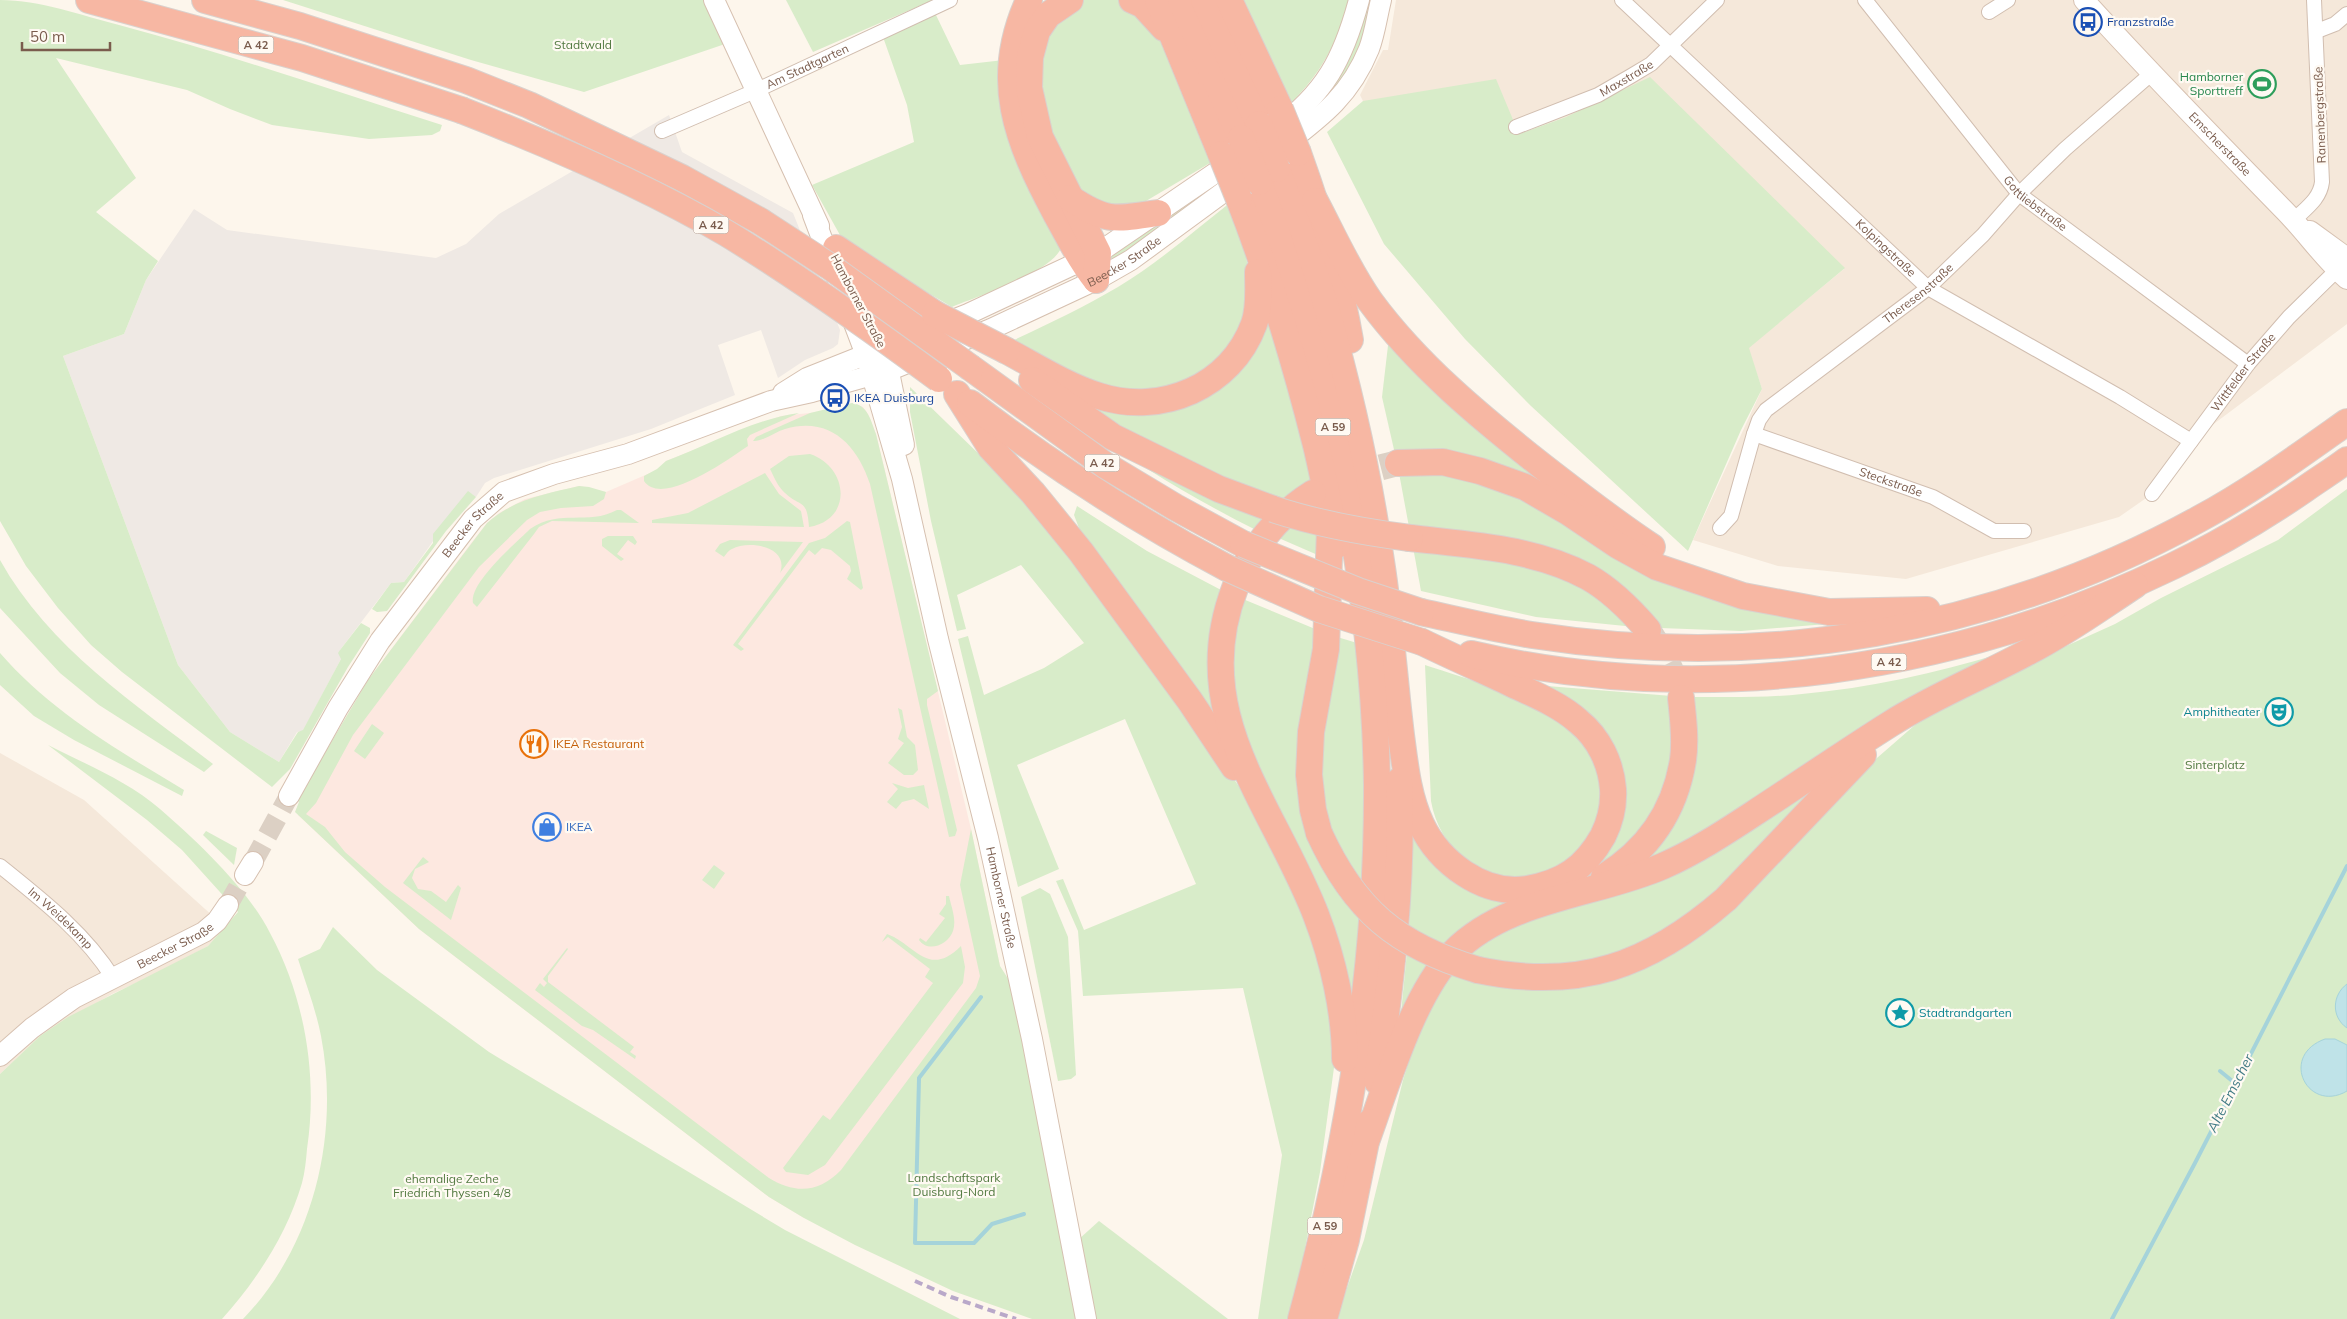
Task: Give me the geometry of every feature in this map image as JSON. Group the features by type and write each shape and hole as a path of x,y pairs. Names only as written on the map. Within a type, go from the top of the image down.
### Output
{"highway":[{"name":"A 42","path":"89,0 302,58 461,110 578,158 725,233 807,285 948,386 1032,450 1090,490 1161,533 1228,568 1319,609 1422,642 1493,659 1578,672 1681,678 1765,676 1843,669 1931,653 1981,640 2056,616 2135,585 2207,550 2264,517 2347,460"},
{"name":"A 42","path":"204,0 300,26 466,80 529,105 682,178 760,221 829,266 1105,465 1175,507 1243,544 1358,591 1421,612 1532,635 1623,645 1769,646 1882,633 1944,620 2061,583 2123,558 2199,519 2266,479 2347,422"},
{"path":"1029,0 1019,21 1011,62 1010,88 1015,116 1025,147 1046,194 1091,265"},
{"path":"1070,0 1048,15 1037,31 1030,56 1029,88 1040,137 1070,198 1091,265"},
{"path":"1132,0 1143,5 1177,45"},
{"path":"1158,0 1257,246 1316,446 1329,600 1326,649 1311,732 1308,775 1313,810 1319,833 1334,866 1354,894 1376,919 1397,935 1424,950 1452,962 1504,975 1536,977 1573,975 1603,970 1630,962 1658,950 1703,920 1726,899 1868,750 1900,726 1922,705"},
{"name":"A 59","path":"1181,0 1250,131"},
{"name":"A 59","path":"1204,0 1250,131 1326,310 1345,379 1382,563 1382,676 1376,785 1375,857 1362,1010 1355,1136 1346,1240 1324,1319"},
{"path":"1228,0 1280,109 1315,201 1342,296 1356,368 1375,481 1371,503"},
{"name":"A 59","path":"1268,176 1328,406 1345,480 1358,562 1382,676"},
{"path":"1070,198 1092,212 1107,218 1118,219 1158,213"},
{"path":"1315,201 1350,269 1370,300 1394,332 1447,386 1519,447 1635,536 1684,567 1743,596"},
{"path":"760,221 836,248 935,314 1002,353 1100,397 1128,402 1155,402 1184,396 1212,380 1225,369 1246,343 1255,323 1258,301 1257,246"},
{"path":"1002,353 1113,437 1219,489 1314,522 1358,531 1520,554 1561,565 1607,590 1630,609 1648,630"},
{"path":"948,386 991,448 1032,493 1080,552 1190,701 1261,804"},
{"path":"1398,463 1443,462 1480,471 1525,488 1568,512 1617,545 1657,566 1743,596 1829,612 1894,612 1993,606"},
{"path":"1321,502 1299,502 1266,533 1243,568 1228,604 1221,636 1219,671 1226,713 1238,751 1261,804 1302,884 1316,916 1335,980 1345,1040 1355,1136"},
{"path":"1321,502 1382,676 1414,805 1421,825 1438,850 1460,872 1484,884 1518,890 1546,886 1572,873 1592,854 1606,831 1612,809 1613,796 1612,777 1605,754 1593,736 1578,720 1538,696 1422,642"},
{"path":"1355,1136 1393,1068 1425,994 1453,953 1469,939 1492,924 1517,913 1662,867 1711,841 1922,705 2063,633 2135,585"},
{"path":"1575,894 1626,864 1664,818 1676,788 1683,759 1684,732 1681,698"},
{"name":"A 59","path":"1302,1319 1327,1217 1355,1136"}],"street":[{"name":"Hamborner Straße","path":"714,0 875,351 881,372 902,479 938,639 988,838 1032,1039 1086,1319"},
{"name":"Am Stadtgarten","path":"662,130 755,92 950,0"},
{"name":"Beecker Straße","path":"289,796 364,665 424,581 473,519 504,492 554,474 628,454 771,401 812,392 881,372 992,329 1091,265 1158,213 1295,115 1318,92 1340,56 1359,0"},
{"name":"Beecker Straße","path":"771,401 807,378 1091,265 1131,260 1226,190 1313,123 1339,100 1353,80 1369,48 1381,0"},
{"name":"Kolpingstraße","path":"1622,0 1928,288 2120,397 2192,441"},
{"name":"Maxstraße","path":"1516,127 1598,95 1651,64 1717,0"},
{"name":"Gottliebstraße","path":"1865,0 2019,194 2248,364"},
{"path":"1989,12 2008,0"},
{"name":"Emscherstraße","path":"2084,0 2151,74 2294,220 2344,267"},
{"name":"Ranenbergstraße","path":"2294,220 2317,198 2321,191 2317,31 2314,0"},
{"path":"2317,31 2335,24 2347,14"},
{"name":"Theresenstraße","path":"1720,528 1731,516 1754,434 1759,420 1766,410 1928,288 1983,235 2019,194 2065,149 2151,74"},
{"name":"Wittfelder Straße","path":"2152,494 2248,364 2289,317 2344,267"},
{"name":"Steckstraße","path":"1754,434 1933,497 1994,531 2024,531"},
{"name":"Im Weidekamp","path":"0,866 46,904 99,956 113,978"},
{"name":"Beecker Straße","path":"0,1056 32,1028 74,998 204,932 217,921 228,906"}],"shaded area":[{"path":"1396,0 2347,0 2347,324 2191,441 2152,494 2119,517 1906,579 1778,566 1693,540 1762,389 1748,348 1844,269 1566,117 1518,134 1513,119 1363,101 1360,95 1383,50 1388,50"},
{"path":"669,115 682,152 793,213 840,330 838,344 805,360 778,378 761,330 718,345 735,395 651,429 494,478 485,483 476,497 468,492 404,582 391,583 340,650 341,659 303,731 297,732 279,762 230,732 178,665 63,356 124,334 146,280 194,209 227,230 436,258 466,244 499,214"},
{"path":"852,403 863,407 876,434 971,829 1000,966 804,1218 769,1197 419,929 298,815 304,806 297,800 368,680 472,542 487,523 499,513 525,499 579,486 606,492 657,470 666,461 781,416 819,412"},
{"path":"0,753 84,800 225,927 208,946 160,972 112,994 40,1036 0,1074"}],"green space":[{"path":"0,0 45,5 160,36 442,125 440,131 432,135 369,139 272,125 187,90 56,58 136,178 96,212 158,261 146,280 124,334 63,356 178,665 230,732 279,762 298,732 303,730 341,659 338,653 340,650 361,623 370,628 370,633 348,667 290,769 272,787 122,672 91,645 58,608 26,566 0,521"},
{"name":"Stadtwald","path":"283,0 706,0 725,44 584,92 471,60"},
{"path":"786,0 933,0 813,52"},
{"path":"1080,0 1123,0 1158,28 1215,160 1141,204 1091,206 1049,143 1037,57 1053,19"},
{"path":"1239,0 1349,0 1339,31 1326,57 1301,93 1289,105"},
{"path":"1367,0 1371,0 1369,27 1347,79 1310,112"},
{"path":"935,13 960,65 1004,60 1062,246 1056,256 1030,274 952,307 845,244 812,185 914,142 907,105 883,37"},
{"path":"1650,77 1845,268 1749,348 1762,389 1741,430 1688,551 1531,406 1465,339 1384,244 1327,132 1363,101 1496,79 1519,134 1566,117"},
{"path":"1221,177 1224,185 1116,259 1110,261 1107,259"},
{"path":"1231,202 1245,246 1250,287 1240,335 1217,363 1179,385 1143,390 1123,389 1081,377 1012,341 1079,308 1133,278"},
{"path":"1265,299 1312,481 1281,499 1229,481 1120,429 1051,382 1186,403"},
{"path":"1389,337 1572,499 1395,454 1382,397"},
{"path":"910,387 1022,496 1191,715 1264,824 1320,944 1335,1060 1320,1172 1291,1319 1258,1319 1282,1155 1243,988 1083,996 1078,931 1056,881 1063,879 1084,930 1196,884 1125,719 1017,765 1059,869 1018,887 958,639 968,636 984,695 1044,668 1084,643 1021,565 957,595 966,629 957,631 931,521 910,412"},
{"path":"852,403 865,410 876,434 938,691 927,699 927,705 957,830 955,836 949,837 870,484 858,457 840,437 828,430 815,427 801,426 785,429 760,440 753,441 756,437 810,413"},
{"path":"799,413 750,435 747,439 748,446 696,478 665,489 653,488 644,481 644,476 657,469 666,461 748,427 782,416"},
{"path":"1080,425 1268,517 1256,530 1166,480"},
{"path":"810,454 823,461 832,470 838,481 841,493 839,504 833,514 823,522 809,527 805,507 783,491 770,469 789,456"},
{"path":"1444,471 1479,479 1565,520 1827,624 1741,631 1660,628 1638,601 1409,527 1399,473"},
{"path":"765,473 779,494 801,511 804,527 652,523 652,520 688,513"},
{"name":"Landschaftspark Duisburg-Nord","path":"579,486 606,492 604,499 593,506 561,508 540,512 527,520 479,567 353,735 316,803 306,814 325,827 345,852 385,887 769,1178 797,1189 815,1187 833,1178 841,1170 976,988 980,976 960,885 971,829 1000,966 1014,988 1084,1319 1032,1319 953,1291 855,1245 769,1197 419,929 295,812 299,802 297,800 368,680 487,523 508,508 530,498"},
{"name":"Sinterplatz","path":"2347,489 2347,1319 1336,1319 1364,1240 1403,1080 1421,1024 1450,972 1632,971 1923,718 2000,676 2115,624 2161,598 2278,540"},
{"path":"468,491 476,497 446,531 387,611 377,612 372,609 391,583 404,582 433,543 433,534"},
{"path":"1077,506 1147,551 1223,591 1225,740 1087,549 1074,515"},
{"path":"621,510 639,523 552,521 539,527 477,607 473,603 478,585 486,574 530,529 552,519 595,517"},
{"path":"847,521 850,522 863,588 861,590 847,579 851,571 850,566 831,550 822,548 815,555 809,550 738,644 744,649 741,651 733,645 809,543 825,538"},
{"path":"1286,523 1321,532 1320,556 1274,536"},
{"path":"608,536 633,536 637,542 635,545 628,540 617,554 624,559 621,561 602,546 602,539"},
{"path":"730,540 803,542 780,573 781,564 779,557 773,551 766,548 748,545 739,546 730,550 724,557 715,551 720,544"},
{"path":"1413,547 1520,561 1584,584 1635,627 1536,617 1421,591"},
{"path":"0,560 20,592 43,621 68,647 124,696 213,764 204,772 99,705 60,673 0,608"},
{"path":"1238,597 1320,631 1299,775 1361,917 1352,1013 1245,750 1227,673"},
{"path":"1334,636 1357,643 1368,783 1363,890 1327,833 1315,774"},
{"path":"0,653 20,674 63,712 110,745 184,790 182,796 74,740 34,716 0,685"},
{"path":"1999,654 1709,834 1639,866 1691,697 1774,696 1852,688 1926,673"},
{"path":"1425,665 1510,694 1532,704 1570,728 1586,744 1600,779 1600,804 1597,817 1582,846 1561,865 1536,875 1509,876 1483,869 1459,854 1441,831 1431,801"},
{"path":"1547,686 1672,696 1675,758 1657,815 1598,874 1567,887 1622,804"},
{"path":"898,708 902,710 907,737 915,745 918,770 913,775 904,775 888,763 904,743 898,739 902,727"},
{"path":"372,724 384,733 365,759 354,751"},
{"path":"48,745 106,774 148,799 221,866 260,916 282,958 292,984 306,1038 311,1094 310,1121 303,1179 296,1202 269,1256 259,1272 222,1319 0,1319 0,1074 40,1036 68,1017 208,946 238,912 182,850 147,820"},
{"path":"892,783 908,788 924,785 929,809 914,799 902,802 896,809 887,802 898,789"},
{"path":"1819,786 1740,871 1710,898 1679,922 1645,942 1610,956 1573,964 1545,965 1518,963 1464,955 1478,942"},
{"path":"1412,830 1431,855 1531,896 1446,948 1409,929"},
{"path":"206,831 237,848 234,865 203,835"},
{"path":"423,857 429,862 415,869 412,878 418,889 431,891 446,902 458,885 461,888 451,920 403,883"},
{"path":"714,865 725,873 714,889 702,880"},
{"path":"1040,888 1050,894 1068,937 1076,1075 1071,1079 1058,1081 1021,897"},
{"path":"946,896 949,896 953,913 953,931 947,940 937,946 927,946 919,940 920,938 926,942 945,918 939,914 946,904"},
{"name":"ehemalige Zeche Friedrich Thyssen 4/8","path":"333,927 377,970 489,1052 785,1230 960,1319 243,1319 268,1290 288,1258 304,1223 316,1187 327,1111 326,1073 319,1026 298,959 320,949"},
{"path":"887,934 930,959 939,959 949,955 961,946 965,967 963,983 825,1165 808,1175 786,1172 783,1168 823,1115 830,1120 933,983 925,977 930,969 888,937 882,942"},
{"path":"567,948 548,976 548,982 634,1047 630,1052 636,1056 635,1059 593,1030 582,1026 535,990 540,983 544,987 547,983 543,979"},
{"path":"1407,952 1434,966 1400,1023"},
{"path":"1099,1221 1228,1319 1093,1319 1078,1240"}],"water":[{"path":"2347,984 2347,1028 2338,1018 2335,1006 2338,994"},
{"path":"2325,1039 2335,1039 2347,1045 2347,1091 2333,1096 2320,1095 2311,1089 2304,1080 2301,1069 2303,1058 2311,1047"}],"waterway":[{"name":"Alte Emscher","path":"2112,1319 2195,1163 2347,866"},
{"path":"981,997 919,1078 915,1243 974,1243 992,1224 1024,1214"},
{"path":"2220,1071 2236,1084"}],"tunnel":[{"path":"1343,477 1398,463"},
{"path":"1648,630 1667,662 1681,698"},
{"path":"253,862 289,796"},
{"path":"228,905 245,875"}],"railway":[{"path":"915,1281 951,1297 1016,1319"}],"place":[{"name":"Franzstraße","path":"2088,22"},
{"name":"Hamborner Sporttreff","path":"2262,84"},
{"name":"IKEA Duisburg","path":"835,398"},
{"name":"Amphitheater","path":"2279,712"},
{"name":"IKEA Restaurant","path":"534,744"},
{"name":"IKEA","path":"547,827"},
{"name":"Stadtrandgarten","path":"1900,1013"}]}
